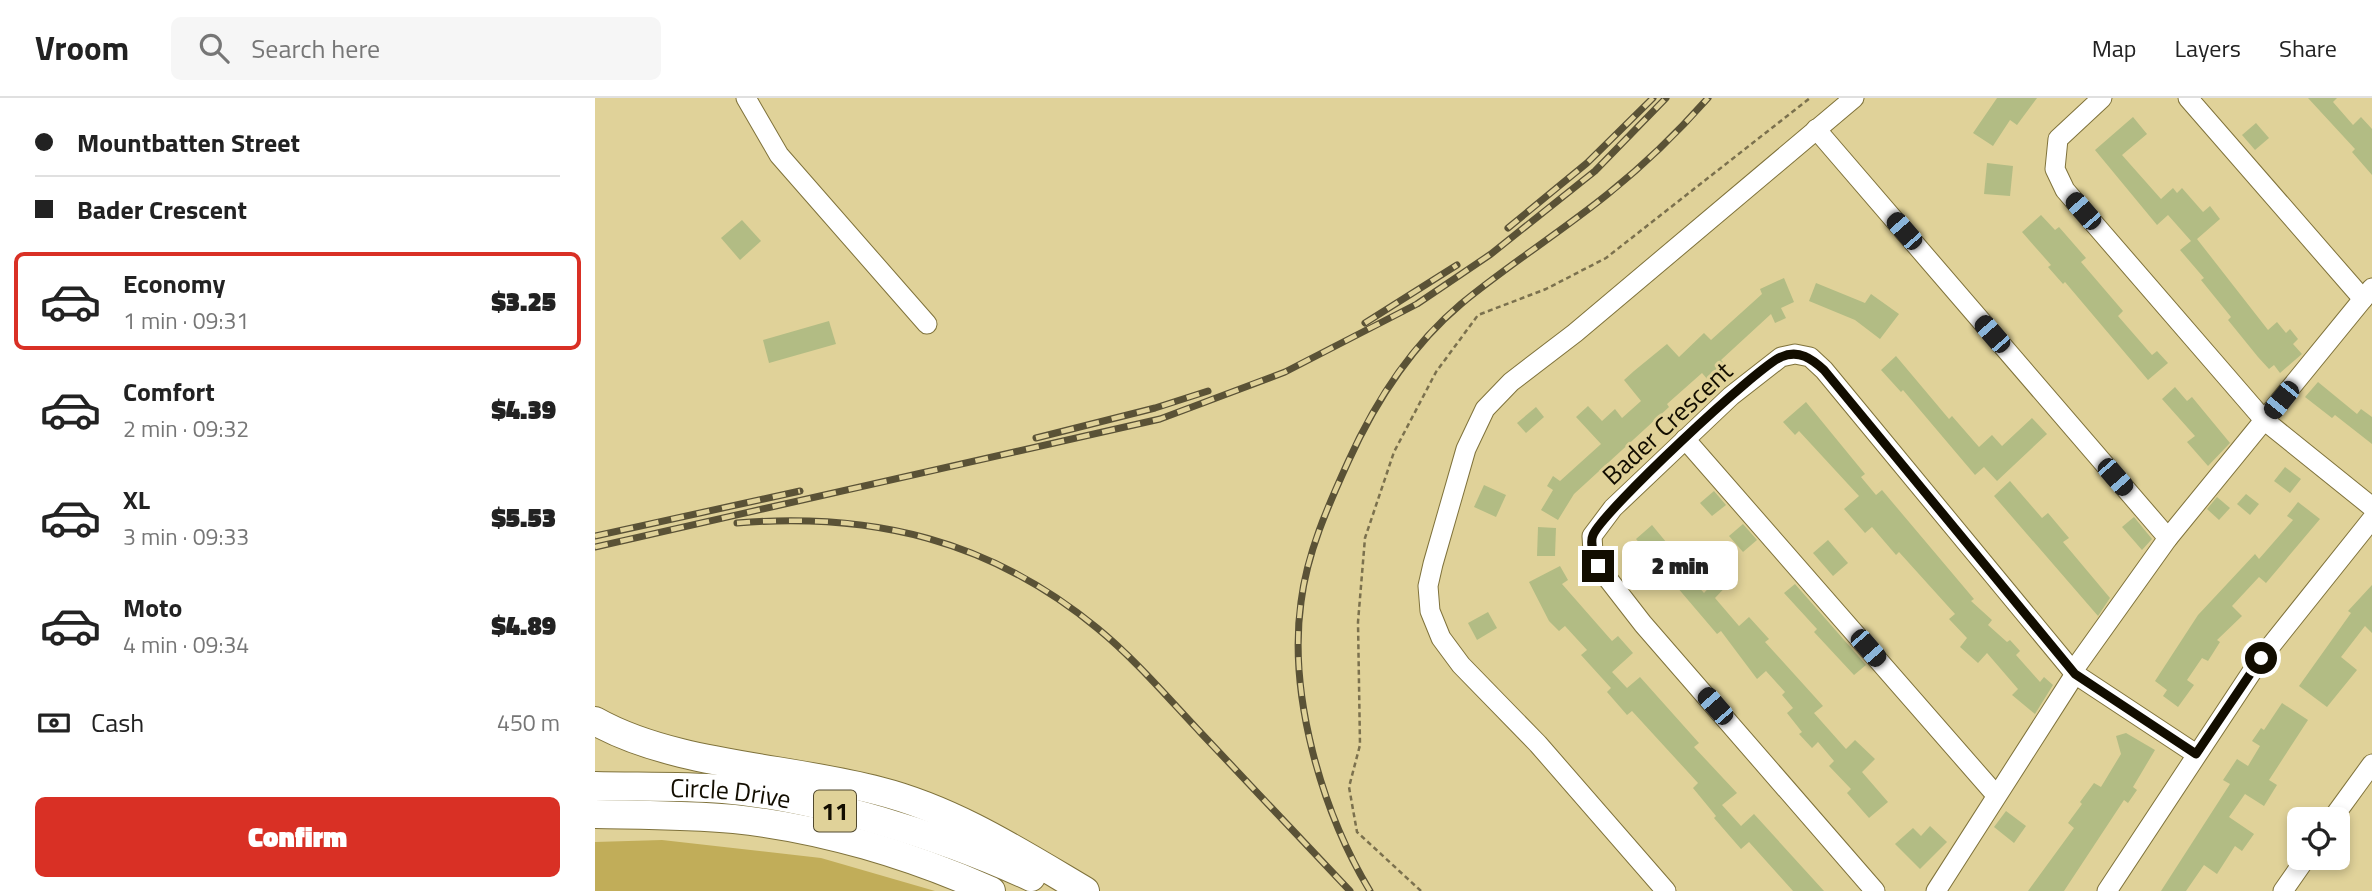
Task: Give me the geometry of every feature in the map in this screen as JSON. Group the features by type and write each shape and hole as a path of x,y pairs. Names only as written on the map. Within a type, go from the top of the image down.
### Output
{"highway":[{"path":"595,721 646,744 879,791 934,809 992,837 1085,891"},
{"name":"Circle Drive","path":"595,786 725,789 793,800 878,822 1003,864 1062,891"},
{"name":"Circle Drive","path":"595,814 735,819 814,833 917,862 991,891"}],"street":[{"path":"746,98 779,155 927,324"},
{"path":"1666,891 1538,744 1461,666 1441,638 1430,611 1428,586 1467,449 1485,409 1511,382 1576,333 1854,98"},
{"path":"2102,98 2058,139 2055,169 2065,190 2264,420 2372,507"},
{"path":"1936,891 2074,673 2168,538 2367,293 2188,98"},
{"path":"1816,129 2168,538"},
{"name":"Bader Crescent","path":"1875,891 1643,624 1598,566 1593,552 1592,536 1601,523 1731,396 1781,357 1795,354 1810,357 1824,370 2074,673 2196,754"},
{"path":"1685,439 1996,795"},
{"path":"2107,891 2261,658 2372,519"},
{"path":"2341,807 2372,764"},
{"path":"2283,891 2298,870"}],"path":[{"path":"1421,891 1357,832 1349,787 1360,745 1358,622 1365,538 1394,453 1436,372 1478,315 1546,289 1606,258 1810,98"}],"shaded area":[{"path":"662,840 821,858 935,891 595,891 595,842"}],"building":[{"path":"1997,98 2037,98 2017,125 2010,120 1993,146 1973,133"},
{"path":"2308,98 2337,98 2333,102 2353,125 2361,117 2372,129 2372,175 2352,152 2355,149"},
{"path":"2133,117 2147,134 2122,155 2161,199 2173,188 2177,193 2182,188 2203,212 2210,206 2220,219 2197,239 2268,330 2277,322 2286,333 2290,329 2298,339 2293,344 2302,354 2280,373 2274,365 2269,369 2258,357 2228,320 2231,317 2201,280 2204,278 2180,250 2191,241 2168,215 2157,225 2095,150"},
{"path":"2256,123 2269,138 2255,150 2242,135"},
{"path":"1987,163 2013,166 2010,196 1984,194"},
{"path":"2041,215 2055,230 2059,227 2086,258 2081,262 2123,311 2118,316 2152,355 2157,351 2168,363 2148,380 2065,282 2063,284 2048,267 2051,265 2022,232"},
{"path":"742,220 761,241 740,260 721,238"},
{"path":"1784,278 1794,302 1781,308 1786,318 1775,323 1771,314 1721,360 1725,364 1708,380 1702,373 1667,404 1669,407 1574,494 1558,520 1541,510 1553,490 1547,486 1553,476 1560,481 1601,444 1576,417 1588,406 1602,421 1615,409 1622,418 1641,401 1624,380 1634,371 1667,344 1679,357 1704,333 1711,340 1762,294 1760,289"},
{"path":"1816,283 1865,303 1871,294 1899,314 1880,339 1855,320 1809,301"},
{"path":"829,321 836,344 769,363 763,340"},
{"path":"1896,356 1949,419 1952,416 1979,447 1992,435 2002,446 2032,418 2047,434 1997,481 1984,467 1975,475 1903,390 1901,392 1881,370"},
{"path":"2318,382 2357,414 2361,409 2372,417 2372,444 2335,415 2332,418 2305,397"},
{"path":"2175,387 2187,401 2192,397 2230,443 2208,466 2187,442 2195,436 2162,399"},
{"path":"1806,402 1865,474 1861,477 1876,495 1882,490 1974,599 1971,601 1992,620 1988,625 2007,642 2010,640 2020,651 2016,655 2040,682 2044,677 2053,685 2035,714 2012,695 2018,689 1987,653 1978,663 1960,647 1967,638 1949,619 1955,614 1899,552 1896,555 1872,527 1865,533 1844,509 1859,496 1799,431 1795,435 1783,422"},
{"path":"1536,407 1544,417 1526,433 1517,423"},
{"path":"2285,467 2301,479 2290,493 2274,481"},
{"path":"2010,481 2042,518 2048,513 2069,538 2063,542 2110,598 2098,616 1994,496"},
{"path":"1484,485 1506,495 1496,517 1474,507"},
{"path":"1714,491 1726,505 1712,516 1700,503"},
{"path":"2246,494 2259,504 2250,515 2237,504"},
{"path":"2217,497 2230,508 2219,520 2207,509"},
{"path":"2298,502 2320,519 2266,583 2259,577 2232,606 2242,616 2217,640 2220,642 2208,661 2202,658 2187,680 2194,685 2178,707 2163,696 2167,690 2155,681 2198,615 2255,554 2259,559 2293,520 2287,516"},
{"path":"2134,517 2152,539 2142,550 2122,527"},
{"path":"1743,524 1757,540 1743,552 1729,536"},
{"path":"1652,525 1671,548 1667,551 1704,593 1726,569 1735,577 1715,598 1739,626 1749,617 1769,639 1765,642 1823,706 1814,713 1846,749 1855,740 1875,759 1862,772 1888,802 1869,818 1847,793 1851,789 1829,766 1834,761 1818,742 1812,748 1799,734 1802,732 1787,713 1793,708 1782,695 1785,692 1766,671 1757,679 1721,631 1717,634 1636,539"},
{"path":"1538,527 1556,528 1555,556 1537,556"},
{"path":"1828,540 1848,563 1833,576 1813,553"},
{"path":"1560,566 1568,580 1562,584 1612,641 1618,636 1633,653 1612,672 1627,688 1640,677 1699,743 1694,747 1737,793 1722,805 1741,826 1754,814 1824,891 1793,891 1749,842 1741,849 1693,788 1698,783 1632,711 1627,715 1607,692 1611,688 1581,655 1587,650 1565,626 1559,631 1549,621 1529,582"},
{"path":"1795,584 1866,665 1854,675 1814,632 1817,629 1784,593"},
{"path":"2372,585 2372,633 2365,626 2341,657 2357,670 2327,707 2299,686 2351,613 2348,611"},
{"path":"1488,612 1497,628 1477,640 1468,623"},
{"path":"2282,703 2308,720 2269,780 2277,785 2264,806 2245,794 2229,817 2254,834 2242,851 2235,846 2217,874 2204,865 2186,891 2161,891 2230,784 2223,780 2237,759 2248,766 2260,746 2252,741 2261,728 2264,730"},
{"path":"2126,733 2155,750 2133,787 2137,790 2128,803 2124,800 2064,891 2028,891 2074,828 2068,823 2082,804 2080,802 2094,783 2101,787 2121,754 2116,736"},
{"path":"2006,811 2026,826 2014,843 1994,827"},
{"path":"1930,826 1947,842 1920,869 1895,844 1913,828 1921,836"}],"railway":[{"path":"1508,228 1587,163 1653,98"},
{"path":"595,547 1160,419 1285,372 1417,304 1491,254 1595,171 1666,98"},
{"path":"1370,891 1337,826 1324,789 1304,713 1300,675 1298,638 1304,584 1313,548 1333,496 1382,397 1426,338 1461,304 1622,182 1660,148 1708,98"},
{"path":"1365,323 1457,265"},
{"path":"1036,438 1155,408 1208,391"},
{"path":"595,536 800,491"},
{"path":"737,523 836,522 882,528 928,538 972,553 1015,573 1056,598 1111,640 1350,891"}],"route":[{"path":"1598,566 1593,552 1592,536 1613,508 1731,396 1781,357 1795,354 1810,357 1824,370 2075,674 2196,754 2261,658"}]}
